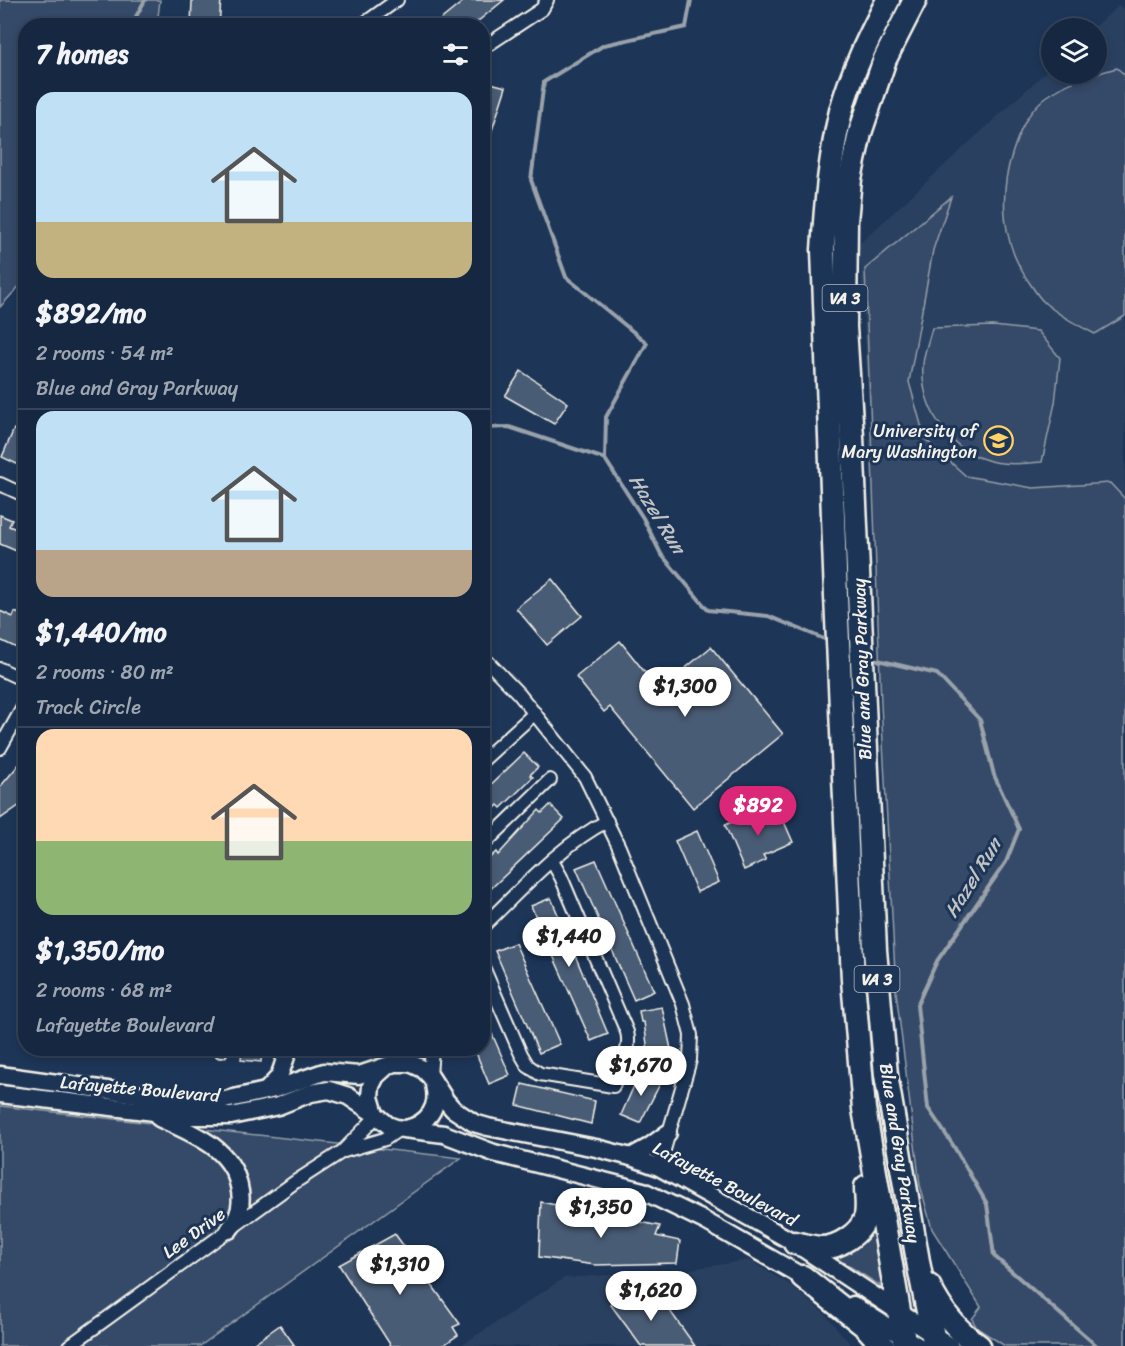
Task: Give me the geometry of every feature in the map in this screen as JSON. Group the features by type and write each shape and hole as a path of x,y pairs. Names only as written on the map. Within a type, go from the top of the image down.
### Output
{"highway":[{"name":"Blue and Gray Parkway","path":"888,0 857,67 842,110 832,155 823,249 824,291 853,980 864,1109 899,1311 924,1343"},
{"name":"Blue and Gray Parkway","path":"915,0 885,59 860,133 849,189 844,264 874,950 886,1075 919,1267 924,1343"},
{"path":"795,1244 820,1248 834,1246 858,1230 866,1213 866,1189 871,1156"},
{"path":"919,1267 948,1318 958,1330 979,1346"},
{"path":"804,1276 866,1327 883,1346"}],"main road":[{"path":"266,1091 279,1077 286,1056"},
{"path":"290,1056 297,1067 315,1074"},
{"name":"Lafayette Boulevard","path":"0,1075 186,1101 231,1100 315,1074 333,1072 359,1075 390,1065 410,1063 423,1069 453,1109 474,1123 631,1156 659,1167 795,1244 899,1311 924,1343"},
{"path":"376,1115 371,1103 371,1086 376,1076 390,1065"},
{"path":"403,1129 420,1124 432,1112 436,1098 432,1080"},
{"name":"Lafayette Boulevard","path":"0,1094 189,1116 231,1116 278,1106 311,1093 329,1090 348,1095 388,1125 444,1134 494,1153 651,1194 705,1221 924,1343"},
{"path":"145,1111 205,1141 227,1158 236,1173 241,1196 239,1214 229,1230"},
{"path":"631,1156 649,1147 668,1133"},
{"path":"628,1187 648,1183 659,1167"}],"street":[{"path":"372,18 397,0"},
{"path":"490,43 542,9 547,0"},
{"path":"0,484 18,492"},
{"path":"490,664 519,694 585,777 607,821 688,1021 692,1046 690,1060 659,1167"},
{"path":"0,669 18,677"},
{"path":"490,754 535,713"},
{"path":"0,748 18,716"},
{"path":"490,838 550,780"},
{"path":"490,919 552,861 589,831 607,821"},
{"path":"490,983 528,1066 540,1074 613,1086 627,1050 628,1037 616,1003 552,861"},
{"path":"390,1065 408,1056"},
{"path":"432,1056 432,1080"},
{"path":"343,1151 376,1115"},
{"path":"343,1151 385,1139 403,1129"},
{"name":"Lee Drive","path":"69,1346 295,1182 343,1151"}],"shaded area":[{"path":"0,0 160,0 158,18 18,18 18,288 0,307"},
{"name":"University of Mary Washington","path":"1119,5 1125,11 1125,910 883,637 859,244 1041,76 1041,84 1107,84 1107,18 1105,18"},
{"path":"1117,68 1125,75 1125,316 1095,334 1057,312 1037,294 1021,270 1014,254 1004,203 1008,168 1029,115 1046,97 1068,84 1107,84 1107,71"},
{"path":"951,197 933,250 909,382 925,439 966,476 1033,488 1110,483 1125,499 1125,1346 1005,1346 977,1328 972,1319 981,1307 932,1229 920,1185 896,992 881,704 865,269"},
{"path":"993,326 1038,331 1060,358 1055,403 1042,462 1001,463 973,454 948,436 931,409 923,379 923,364 932,328"},
{"path":"847,683 856,686 911,1265 903,1265 876,1104 864,1013"},
{"path":"0,1106 461,1158 200,1346 0,1346"},
{"path":"874,1219 884,1288 830,1254"},
{"path":"749,1260 790,1285 825,1314 852,1346 460,1346 564,1278 685,1270"}],"building":[{"path":"192,0 221,0 220,18 191,18"},
{"path":"465,0 504,0 482,18 443,18"},
{"path":"490,83 506,87 490,137"},
{"path":"521,371 568,403 554,424 505,396"},
{"path":"14,429 18,431 18,465 2,457"},
{"path":"0,515 12,520 9,526 18,530 18,552 0,544"},
{"path":"552,579 582,616 547,645 516,608"},
{"path":"0,611 13,617 15,612 18,613 18,649 0,640"},
{"path":"620,641 659,690 711,647 783,734 693,808 610,707 604,712 576,677"},
{"path":"524,753 538,767 530,775 533,777 501,808 498,805 490,813 490,785"},
{"path":"18,766 18,806 0,819 0,787"},
{"path":"550,805 564,819 490,889 490,858 496,852 498,855 539,810 542,813"},
{"path":"778,808 793,842 763,855 766,860 744,870 725,825 746,816 749,821"},
{"path":"697,831 719,882 697,892 675,841"},
{"path":"596,860 654,991 634,1000 576,868"},
{"path":"551,898 608,1034 591,1041 531,906"},
{"path":"515,943 560,1044 539,1053 495,951"},
{"path":"662,1007 672,1054 649,1059 644,1022 641,1022 639,1011"},
{"path":"490,1029 510,1075 489,1084 477,1056 490,1056"},
{"path":"241,1056 261,1056 261,1062 241,1060"},
{"path":"641,1070 662,1080 640,1123 621,1115"},
{"path":"522,1084 595,1101 591,1124 517,1105"},
{"path":"541,1202 660,1226 656,1236 680,1241 677,1263 595,1265 539,1257"},
{"path":"395,1234 460,1324 453,1327 458,1335 442,1346 391,1346 339,1265"},
{"path":"639,1289 653,1307 663,1301 695,1346 641,1346 611,1305"},
{"path":"280,1325 295,1346 250,1346"}],"waterway":[{"name":"Hazel Run","path":"135,18 145,0"},
{"path":"605,459 606,417 647,343 566,277 531,180 544,82 604,45 686,27 691,0"},
{"name":"Hazel Run","path":"490,428 509,427 605,459 643,518 661,554 708,610 768,616 829,641"},
{"name":"Hazel Run","path":"869,658 937,674 980,720 994,775 1019,829 1006,862 937,961 917,1005 928,1108 953,1145 987,1204 994,1256 1097,1346"}],"place":[{"name":"University of Mary Washington","path":"998,441"}]}
